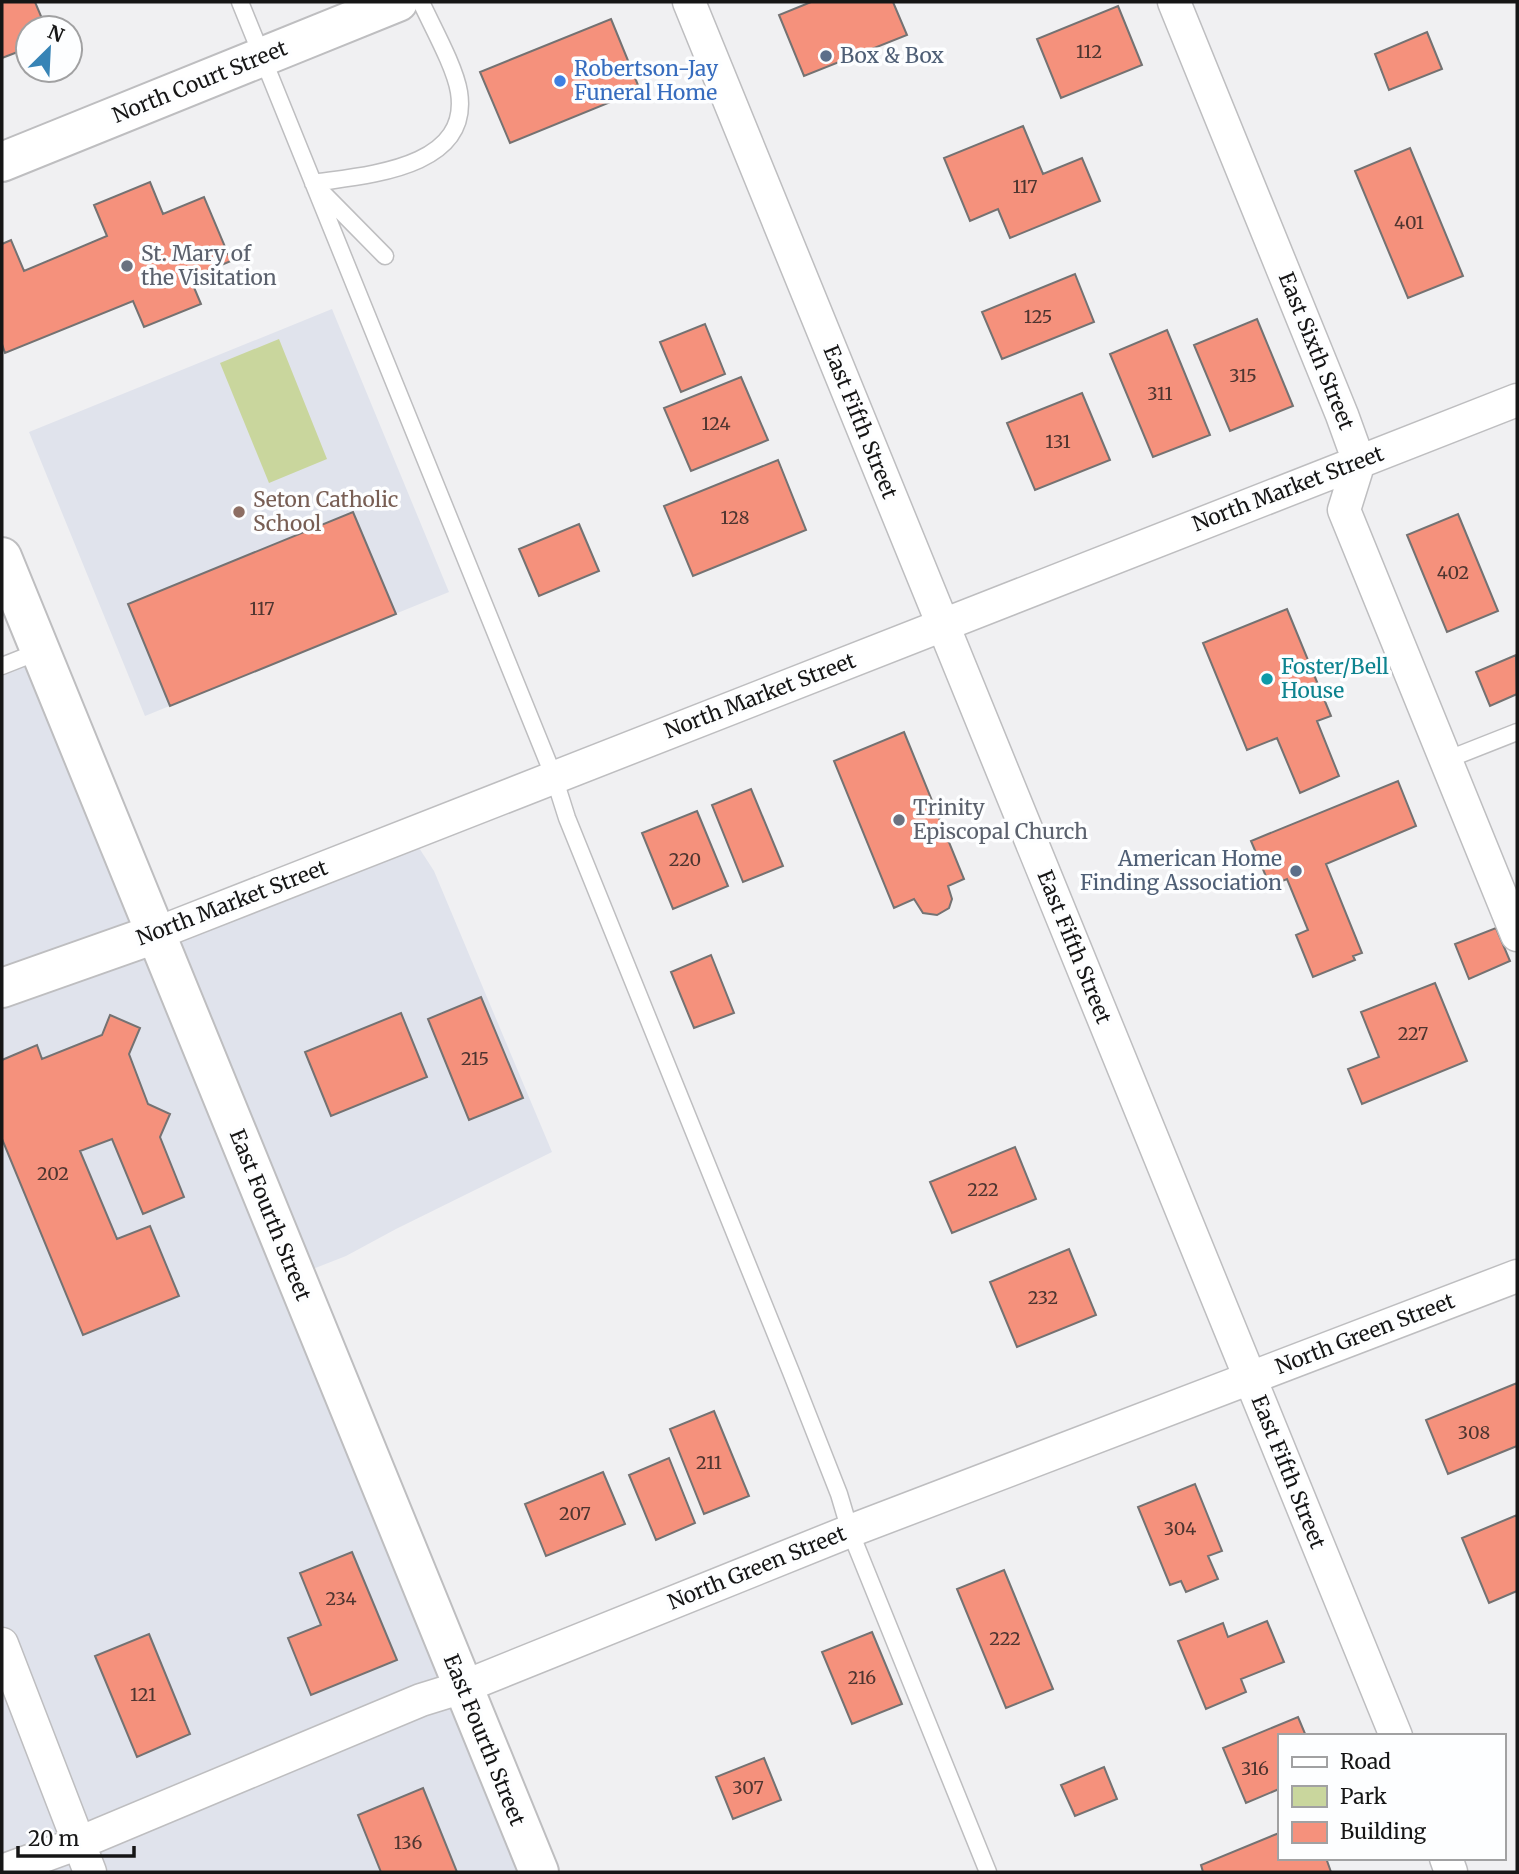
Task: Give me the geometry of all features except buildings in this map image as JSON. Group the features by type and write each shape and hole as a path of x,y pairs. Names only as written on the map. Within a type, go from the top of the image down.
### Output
{"main road":[{"name":"North Court Street","path":"2,162 398,2"},
{"name":"East Fourth Street","path":"2,557 538,1872"},
{"name":"North Market Street","path":"2,988 155,934"}],"street":[{"name":"East Fifth Street","path":"689,2 1395,1734"},
{"name":"East Sixth Street","path":"1174,2 1338,402 1359,462"},
{"name":"North Market Street","path":"155,934 1517,400"},
{"path":"1359,462 1344,510 1517,935"},
{"name":"North Green Street","path":"2,1871 79,1843 421,1700 463,1687 850,1531 1517,1276"},
{"path":"2,1644 90,1872"}],"lane":[{"path":"240,2 554,777 567,818 830,1470 850,1531 988,1872"},
{"path":"313,183 363,176 418,162 448,141 459,118 459,91 444,50 421,2"},
{"path":"313,183 385,256"},
{"path":"2,666 40,651"},
{"path":"1446,760 1517,732"}],"shaded area":[{"name":"Seton Catholic School","path":"332,309 449,592 145,716 29,432"},
{"path":"40,651 155,933 410,834 434,871 552,1152 346,1256 295,1276 539,1872 2,1872 2,666"}],"green space":[{"path":"279,339 327,459 269,483 220,363"}],"place":[{"name":"Box & Box","path":"826,56"},
{"name":"Robertson-Jay Funeral Home","path":"560,81"},
{"name":"St. Mary of the Visitation","path":"127,266"},
{"name":"Seton Catholic School","path":"239,512"},
{"name":"Foster/Bell House","path":"1267,679"},
{"name":"Trinity Episcopal Church","path":"899,820"},
{"name":"American Home Finding Association","path":"1296,871"}]}
